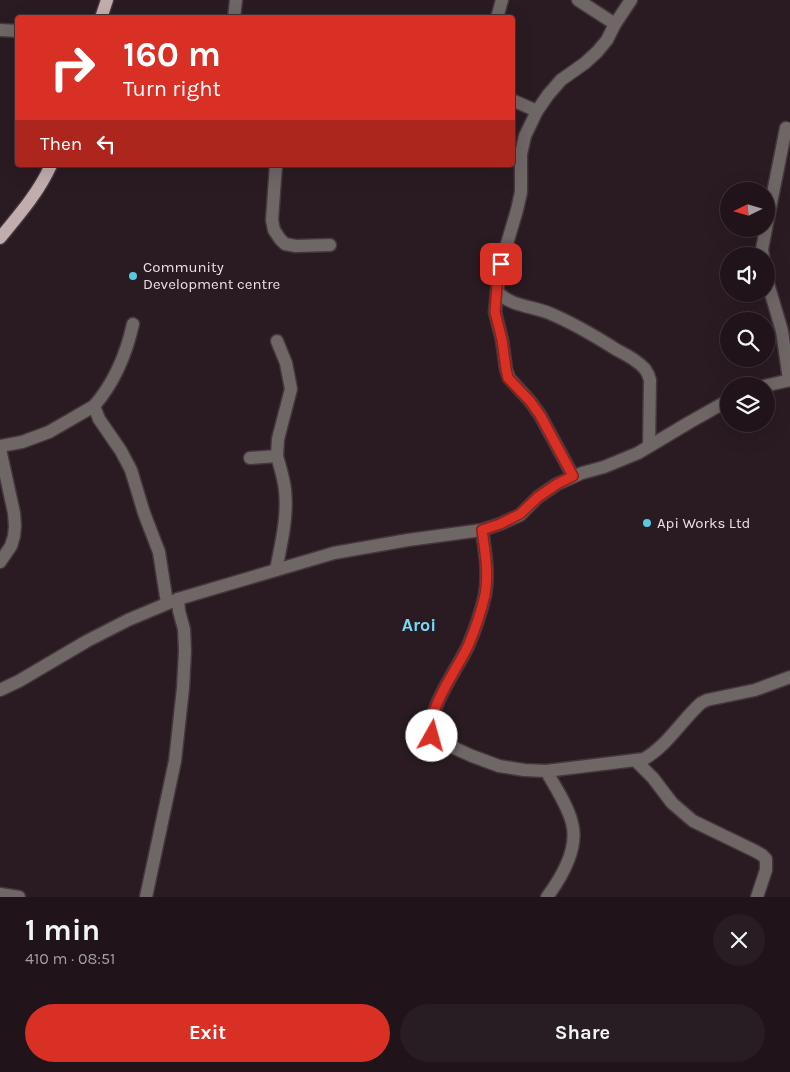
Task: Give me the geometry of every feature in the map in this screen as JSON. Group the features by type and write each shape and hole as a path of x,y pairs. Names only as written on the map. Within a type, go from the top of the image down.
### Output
{"main road":[{"path":"102,15 107,0"},
{"path":"0,238 16,220 39,188 50,167"}],"street":[{"path":"234,15 236,0"},
{"path":"498,15 502,0"},
{"path":"578,0 615,24"},
{"path":"573,476 540,415 530,401 508,378 495,312 497,291 501,264 518,210 521,192 521,154 525,136 548,95 561,80 597,52 607,40 631,0"},
{"path":"0,30 15,31"},
{"path":"515,101 537,112"},
{"path":"775,183 786,128"},
{"path":"276,167 272,220 274,230 280,239 285,244 296,246 330,245"},
{"path":"497,291 501,296 511,301 563,319 641,364 648,372 650,380 648,446"},
{"path":"773,302 782,331 789,375 775,381"},
{"path":"0,562 11,546 15,526 0,448 49,432 94,406 103,396 118,370 126,353 133,324"},
{"path":"276,570 286,514 286,491 277,456 278,440 291,389 286,363 277,341"},
{"path":"0,690 20,681 87,641 128,620 172,601 334,553 482,530 500,524 520,514 538,497 557,484 573,476 618,462 638,453 720,405"},
{"path":"94,406 99,419 121,451 131,470 144,513 159,552 172,601 179,611 184,628 185,651 175,761 146,897"},
{"path":"250,458 277,456"},
{"path":"482,530 485,554 485,594 468,646 445,686 431,721 430,731 432,736 439,741 500,766 524,770 546,771 636,761 644,759 655,751 701,703 707,700 755,690 790,677"},
{"path":"636,761 654,778 672,803 693,821 755,851 766,859 766,870 757,897"},
{"path":"546,771 572,823 573,839 571,852 547,897"},
{"path":"0,894 19,897"}],"place":[{"name":"Community Development centre","path":"133,276"},
{"name":"Api Works Ltd","path":"647,523"}],"district":[{"name":"Aroi","path":"419,625"}],"route":[{"path":"432,736 430,731 431,721 445,686 468,646 485,594 486,565 482,530 510,520 520,514 538,497 573,476 540,415 530,401 508,378 506,359 495,312 501,264"}]}
